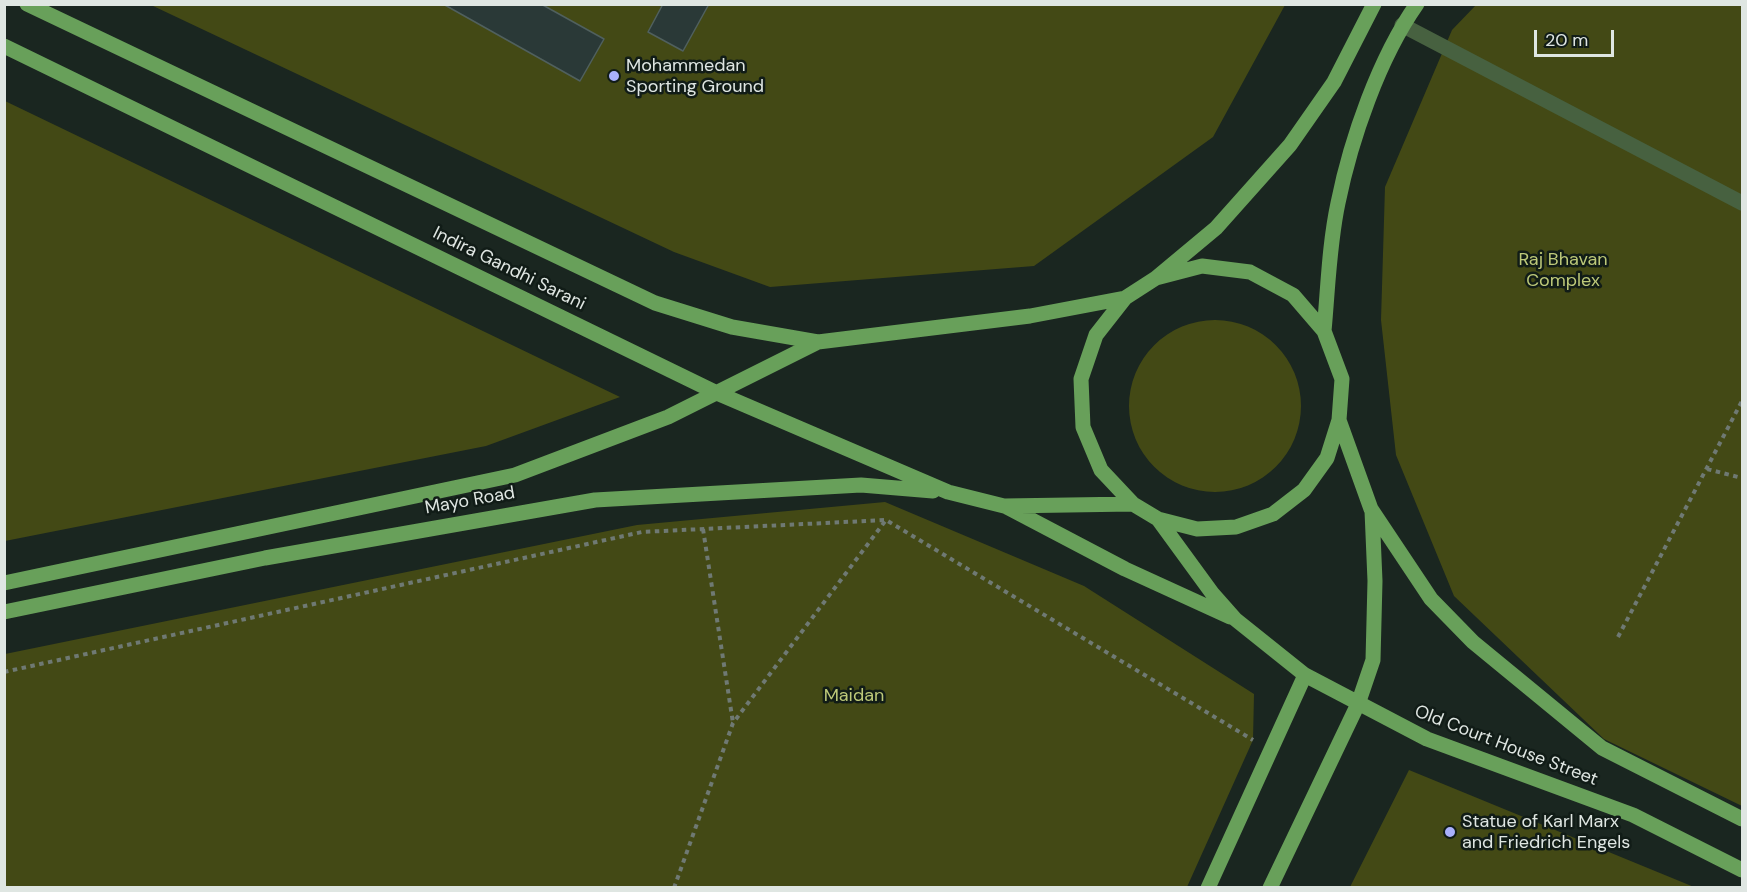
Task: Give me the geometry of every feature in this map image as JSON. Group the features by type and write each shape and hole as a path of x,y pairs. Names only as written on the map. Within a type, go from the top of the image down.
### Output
{"main road":[{"name":"Indira Gandhi Sarani","path":"27,4 655,303 732,327 818,342"},
{"path":"1156,278 1202,266 1250,272 1293,295 1324,331 1342,379 1340,420 1327,458 1304,490 1273,514 1236,527 1197,529 1158,519 1133,504 1101,470 1083,427 1081,379 1096,335 1125,298 1156,278 1216,228 1290,145 1334,82 1374,4"},
{"path":"1324,331 1337,204 1364,114 1402,26 1417,4"},
{"name":"Indira Gandhi Sarani","path":"4,46 717,393 948,492 1004,506"},
{"path":"818,342 1030,316 1125,298"},
{"name":"Mayo Road","path":"4,583 515,475 668,417 818,342"},
{"path":"1340,420 1371,509 1431,598 1473,642 1602,748 1743,819"},
{"name":"Mayo Road","path":"4,612 265,558 595,500 861,485 948,492"},
{"path":"1004,506 1133,504"},
{"path":"1004,506 1125,569 1235,619"},
{"path":"1270,888 1358,704 1373,660 1375,580 1371,509"},
{"path":"1158,519 1212,593 1235,619"},
{"name":"Old Court House Street","path":"1235,619 1305,675 1427,739 1633,815 1743,870"},
{"path":"1208,888 1305,675"}],"lane":[{"path":"1402,26 1743,203"}],"path":[{"path":"1618,636 1743,401"},
{"path":"1707,469 1743,478"},
{"path":"674,888 733,723 886,520"},
{"path":"4,672 642,532 886,520 1253,740 1248,750"},
{"path":"703,529 733,723"}],"green space":[{"path":"151,5 1285,5 1213,137 1034,266 770,287 674,252"},
{"name":"Raj Bhavan Complex","path":"1476,5 1742,5 1742,806 1604,739 1454,596 1396,455 1381,320 1385,187 1452,30"},
{"path":"5,101 620,397 486,446 5,541"},
{"path":"1215,320 1248,326 1263,334 1276,345 1287,358 1295,373 1301,406 1295,439 1287,454 1276,467 1263,478 1248,486 1215,492 1182,486 1167,478 1154,467 1143,454 1135,439 1129,406 1135,373 1143,358 1154,345 1167,334 1182,326"},
{"name":"Maidan","path":"885,502 1084,586 1254,694 1253,740 1187,887 5,887 5,654 637,525"},
{"path":"1409,770 1694,887 1350,887"}],"building":[{"path":"443,4 541,4 604,39 580,81"},
{"path":"663,4 709,4 683,51 648,32"}],"place":[{"name":"Mohammedan Sporting Ground","path":"614,76"},
{"name":"Statue of Karl Marx and Friedrich Engels","path":"1450,832"}]}
